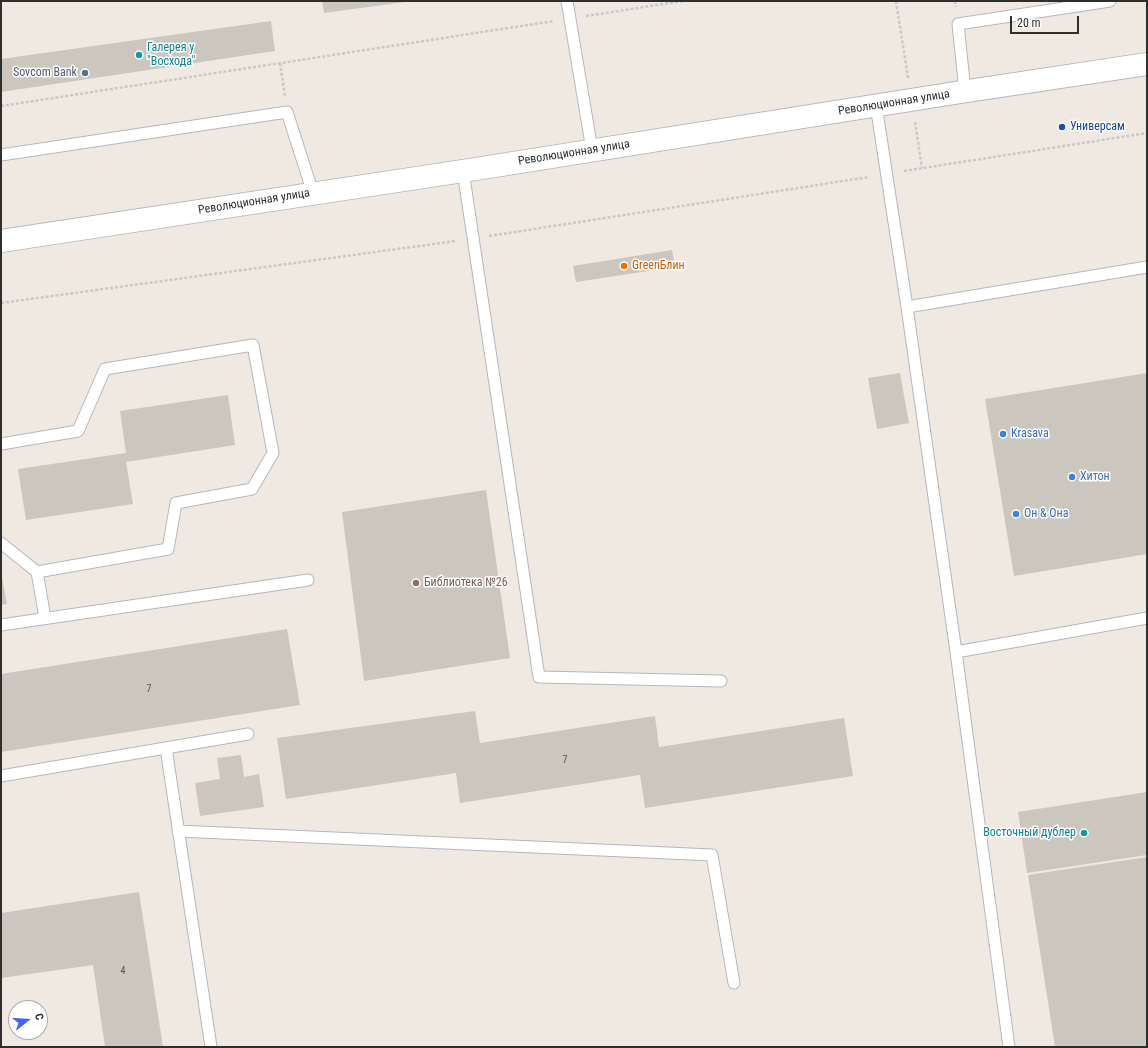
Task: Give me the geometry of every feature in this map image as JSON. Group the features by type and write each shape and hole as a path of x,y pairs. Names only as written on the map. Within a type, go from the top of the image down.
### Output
{"main road":[{"name":"Революционная улица","path":"1,241 463,171 965,91 1147,64"}],"lane":[{"path":"567,1 592,150"},
{"path":"965,91 958,24 1110,1"},
{"path":"876,105 907,307 956,652 1009,1047"},
{"path":"1,155 287,112 313,193"},
{"path":"463,171 540,677 721,681"},
{"path":"907,307 1147,267"},
{"path":"1,444 78,431 105,369 253,345 273,453 252,489 176,503 168,549 38,572"},
{"path":"1,543 38,572 45,618"},
{"path":"1,625 308,580"},
{"path":"956,652 1147,618"},
{"path":"1,776 248,734"},
{"path":"166,748 211,1047"},
{"path":"178,831 712,855 734,983"}],"path":[{"path":"1,106 683,1"},
{"path":"280,63 287,112"},
{"path":"1,303 474,239 1147,133"}],"building":[{"path":"322,1 405,1 405,2 324,13"},
{"name":"Галерея у \"Восхода\"","path":"271,21 275,51 1,92 1,59"},
{"name":"GreenБлин","path":"672,250 675,267 576,282 573,266"},
{"path":"900,373 909,423 877,429 868,378"},
{"name":"Хитон","path":"1147,373 1147,554 1014,576 985,399"},
{"path":"228,395 235,445 126,462 133,504 26,520 18,469 126,453 120,411"},
{"path":"486,490 510,658 364,681 342,512"},
{"path":"1,572 7,604 1,605"},
{"path":"287,629 300,705 1,752 1,674"},
{"path":"475,711 480,743 655,716 659,747 844,718 853,776 645,808 640,775 460,803 456,773 286,799 277,738"},
{"path":"241,755 244,777 259,774 264,807 200,816 195,783 220,779 217,758"},
{"name":"Восточный дублер","path":"1147,792 1147,855 1027,873 1018,812"},
{"path":"1147,857 1147,1047 1055,1047 1028,875"},
{"path":"139,892 163,1047 105,1047 93,965 1,978 1,913"}],"place":[{"name":"Галерея у \"Восхода\"","path":"139,55"},
{"name":"Sovcom Bank","path":"85,73"},
{"name":"Универсам","path":"1062,127"},
{"name":"GreenБлин","path":"624,266"},
{"name":"Krasava","path":"1003,434"},
{"name":"Хитон","path":"1072,477"},
{"name":"Он & Она","path":"1016,514"},
{"name":"Библиотека №26","path":"416,583"},
{"name":"Восточный дублер","path":"1084,833"}]}
